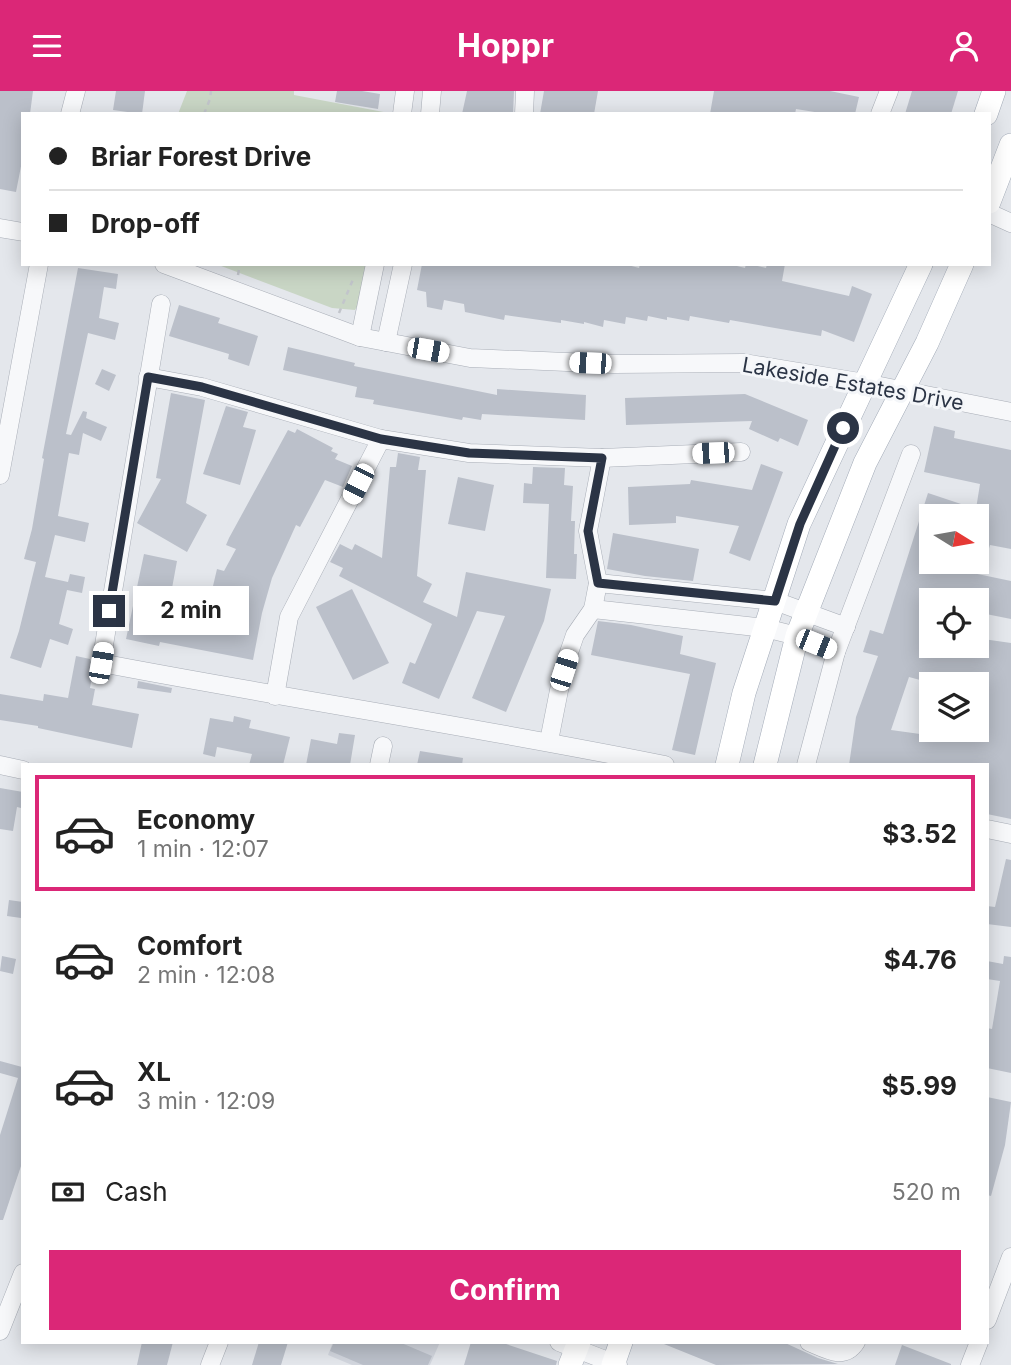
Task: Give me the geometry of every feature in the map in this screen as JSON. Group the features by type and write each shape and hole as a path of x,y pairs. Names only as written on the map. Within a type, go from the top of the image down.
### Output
{"main road":[{"path":"987,112 994,91"},
{"path":"991,197 1011,145"},
{"path":"727,763 744,693 800,524 920,266"},
{"path":"765,763 797,636 865,463 927,343 961,266"}],"street":[{"path":"71,112 76,91"},
{"path":"402,112 405,91"},
{"path":"430,112 432,91"},
{"path":"524,112 525,91"},
{"path":"881,112 889,91"},
{"path":"991,214 1011,223"},
{"path":"0,228 21,232"},
{"path":"0,475 39,266"},
{"name":"Lakeside Estates Drive","path":"169,266 360,337 470,358 614,365 744,363 865,383 1011,412"},
{"path":"360,337 376,266"},
{"path":"387,342 403,266"},
{"path":"161,304 101,663 275,696 549,741 655,763"},
{"path":"148,377 202,387 381,439 469,453 602,458 741,452"},
{"path":"275,696 289,617 381,439"},
{"path":"807,763 836,652 911,454"},
{"path":"549,741 567,658 575,635 593,609 598,583 588,531 602,458"},
{"path":"598,583 775,601 846,627"},
{"path":"593,609 765,628 797,636 836,652"},
{"path":"379,763 383,746"},
{"path":"0,765 21,770"},
{"path":"989,829 1011,834"},
{"path":"989,1315 1011,1257"},
{"path":"0,1331 21,1278"},
{"path":"210,1365 218,1344"},
{"path":"814,1344 842,1354 854,1344"},
{"path":"970,1365 978,1344"},
{"path":"571,1350 616,1359"}],"path":[{"path":"205,112 211,91"},
{"path":"334,328 356,272"}],"shaded area":[{"path":"332,1344 439,1344 430,1365 352,1365 328,1355"}],"green space":[{"path":"187,91 294,91 294,95 383,112 179,112"},
{"path":"221,266 371,266 365,294 355,310 332,308"}],"building":[{"path":"0,91 33,91 30,112 21,112 21,166 16,192 0,189"},
{"path":"116,91 145,91 142,112 113,110"},
{"path":"337,91 380,94 378,109 335,102"},
{"path":"467,91 514,91 513,112 462,112"},
{"path":"544,91 598,91 594,112 540,112"},
{"path":"714,91 830,91 859,97 855,112 796,109 795,112 710,112"},
{"path":"912,91 958,91 952,112 906,112"},
{"path":"422,266 785,266 782,281 849,296 852,286 872,294 854,342 822,330 821,336 690,316 689,321 648,316 647,321 626,317 625,324 604,320 603,327 584,322 561,320 561,323 505,315 504,320 465,312 464,304 444,300 442,310 427,307 426,292 417,290"},
{"path":"78,268 118,274 116,289 104,287 99,318 119,323 115,340 88,333 66,434 71,435 83,411 87,412 86,418 107,427 101,441 83,433 79,455 69,453 58,516 89,523 85,542 55,535 45,577 68,582 70,574 85,577 82,593 67,590 59,624 73,629 68,645 50,639 41,668 10,658 36,562 24,559 32,529 44,459 42,458"},
{"path":"179,305 220,318 218,323 258,336 249,366 228,359 229,354 169,336"},
{"path":"288,347 355,363 354,366 497,395 497,389 586,395 585,420 482,414 481,420 463,417 462,420 373,404 374,400 355,397 357,387 283,370"},
{"path":"102,369 116,375 109,391 95,384"},
{"path":"171,393 205,400 186,503 207,515 187,552 137,523 161,479 156,478"},
{"path":"745,394 808,420 798,446 780,438 778,442 749,429 752,421 626,425 625,398"},
{"path":"226,406 248,412 243,427 256,430 240,485 203,474"},
{"path":"934,426 955,431 954,438 1011,450 1011,549 990,545 989,548 989,504 977,504 980,484 924,472"},
{"path":"297,429 333,448 331,451 338,454 335,459 352,466 343,487 325,480 300,527 296,525 272,578 253,660 160,642 159,646 126,639 144,554 177,561 168,610 206,616 217,569 224,571 236,549 226,545 229,538 288,430 295,433"},
{"path":"398,453 420,457 418,470 426,470 417,576 432,584 423,602 457,617 466,572 551,589 544,621 506,712 472,698 505,616 477,611 439,699 402,683 410,662 415,664 432,624 339,576 343,568 330,562 340,544 352,550 355,544 382,558 390,467 396,467"},
{"path":"761,464 783,472 750,561 729,553 739,526 676,516 676,523 629,525 628,487 690,484 691,480 752,490"},
{"path":"533,467 565,468 564,485 573,486 571,521 575,521 576,579 546,578 549,504 523,503 524,483 532,484"},
{"path":"458,477 494,485 485,531 448,524"},
{"path":"928,493 961,504 924,504"},
{"path":"919,521 919,574 978,574 1011,581 1011,619 989,615 989,588 919,588 919,658 989,658 989,640 1011,643 1011,819 989,814 989,763 849,763 856,717 878,656 863,652 870,630 883,634"},
{"path":"613,533 699,549 693,581 607,569"},
{"path":"352,589 389,663 353,680 316,607"},
{"path":"598,621 683,636 680,654 716,663 695,755 672,750 690,674 591,655"},
{"path":"76,656 90,659 93,671 90,688 95,689 92,705 139,714 132,748 0,720 0,694 43,701 44,694 68,698"},
{"path":"138,681 172,688 171,693 137,688"},
{"path":"234,716 251,720 249,728 290,737 284,763 250,763 252,754 217,747 215,757 203,754 210,718 233,722"},
{"path":"339,733 355,735 350,763 306,763 311,739 337,744"},
{"path":"420,751 463,758 462,763 417,763"},
{"path":"0,788 21,792 21,808 17,807 13,831 0,829"},
{"path":"1006,859 1011,860 1011,927 989,924 989,906 995,907"},
{"path":"9,900 21,902 21,918 7,916"},
{"path":"2,956 16,959 13,974 0,971"},
{"path":"1004,956 1011,957 1011,1073 989,1068 989,1028 992,1029 1000,981 989,979 989,961 1003,964"},
{"path":"0,1061 21,1067 21,1166 3,1220 0,1220 0,1135 18,1078 0,1073"},
{"path":"989,1097 1011,1102 1005,1145 991,1196"},
{"path":"142,1344 172,1344 167,1365 137,1365"},
{"path":"258,1344 287,1344 281,1365 252,1365"},
{"path":"333,1344 404,1344 432,1356 428,1365 363,1365 330,1351"},
{"path":"470,1344 506,1344 557,1361 556,1365 464,1365"},
{"path":"664,1344 787,1344 838,1364 716,1365"},
{"path":"902,1345 951,1364 951,1365 895,1365"}],"route":[{"path":"109,611 148,377 202,387 381,439 469,453 602,458 588,531 598,583 775,601 800,524 843,428"}]}
